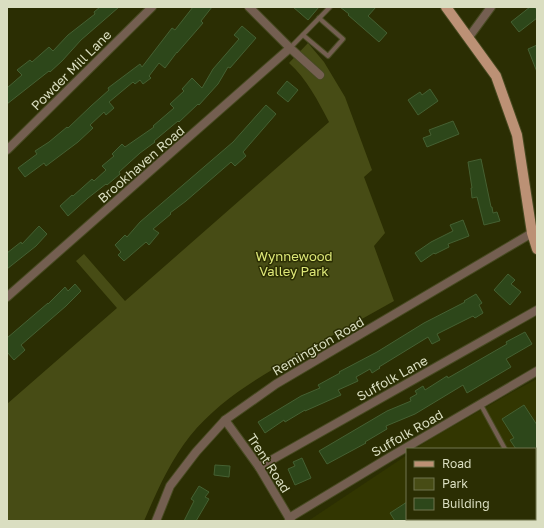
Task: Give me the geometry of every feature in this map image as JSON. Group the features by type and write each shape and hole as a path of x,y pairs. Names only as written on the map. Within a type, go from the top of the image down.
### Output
{"main road":[{"path":"446,7 496,76 517,135 532,233 537,249"}],"street":[{"name":"Powder Mill Lane","path":"7,150 152,7"},
{"path":"249,7 290,48 320,74"},
{"path":"469,38 490,7"},
{"name":"Brookhaven Road","path":"7,297 290,48"},
{"name":"Remington Road","path":"156,521 170,486 196,452 225,420 276,384 532,233"},
{"name":"Suffolk Lane","path":"258,467 537,310"},
{"name":"Suffolk Road","path":"415,446 537,371"},
{"name":"Trent Road","path":"225,420 258,467 290,520"},
{"name":"Suffolk Road","path":"290,520 406,451"}],"lane":[{"path":"290,48 330,7"},
{"path":"303,35 328,56 343,39 319,18"},
{"path":"481,405 504,448"}],"shaded area":[{"path":"537,379 537,521 308,521 406,456 406,520 536,520 536,448 417,448"}],"green space":[{"name":"Wynnewood Valley Park","path":"308,43 324,62 345,97 372,170 364,177 385,233 374,246 394,301 271,370 242,389 214,411 190,436 176,456 144,521 7,521 7,404 117,308 76,261 84,254 125,301 329,122 307,83 289,63"}],"building":[{"path":"100,7 119,7 81,40 50,72 49,71 7,104 7,88 22,75 17,70 30,60 32,62 49,47 53,51 68,35 95,14 94,12"},
{"path":"193,7 212,7 201,21 203,23 165,68 159,63 149,76 151,78 143,84 140,80 135,84 133,82 109,102 114,108 106,115 104,112 90,125 93,128 78,142 46,166 44,163 25,177 18,168 37,154 35,151 67,127 68,128 109,90 108,88 140,64 142,67 172,28 175,30"},
{"path":"293,7 319,7 308,20"},
{"path":"340,7 376,7 368,16 387,33 379,42"},
{"path":"530,7 534,7 537,10 537,18 519,32 511,22"},
{"path":"242,26 256,38 230,68 228,67 218,84 199,105 198,104 179,122 178,121 154,141 155,142 119,172 120,174 88,198 68,216 60,206 92,179 94,181 106,170 102,166 114,156 112,154 122,144 125,147 154,127 153,126 174,108 170,104 184,91 182,89 192,78 202,88 213,69 239,39 234,35"},
{"path":"537,45 537,72 528,49"},
{"path":"287,81 298,90 288,102 277,93"},
{"path":"430,89 438,101 418,115 408,100 420,92 422,95"},
{"path":"266,105 276,114 243,152 246,156 235,166 231,162 170,213 171,214 153,229 159,233 149,245 146,242 124,261 118,255 121,252 115,245 125,235 127,237 140,222 233,142"},
{"path":"453,121 459,134 427,147 423,138 431,135 429,130"},
{"path":"481,159 491,207 493,213 497,212 500,221 484,225 477,197 472,198 468,162"},
{"path":"463,220 469,236 448,244 449,247 435,254 434,253 421,262 415,253 431,242 453,231 450,225"},
{"path":"39,226 47,234 36,246 7,269 7,253 21,242 22,244"},
{"path":"508,274 515,280 511,284 521,292 510,305 494,290"},
{"path":"75,284 81,291 21,345 25,350 14,360 7,352 7,338 48,304 65,287 68,291"},
{"path":"476,294 482,303 479,305 483,313 475,318 473,316 437,334 440,340 432,344 428,337 379,367 380,368 372,373 370,369 356,377 358,381 338,390 341,395 305,410 285,422 284,420 265,433 258,422 301,396 320,388 318,385 340,373 339,372 377,352 424,323 465,302 464,301"},
{"path":"525,332 532,344 506,359 511,367 467,393 463,385 415,414 386,426 387,429 365,442 366,443 327,464 319,451 387,411 411,401 410,398 417,394 415,391 423,386 425,390 447,376 448,378"},
{"path":"524,405 537,425 537,449 515,448 510,440 514,438 502,419"},
{"path":"302,458 311,478 295,485 288,469 295,466 293,462"},
{"path":"215,465 230,466 229,477 214,475"},
{"path":"199,486 209,492 205,497 209,499 196,521 184,521 194,501 191,499"},
{"path":"406,503 407,521 395,521 390,513"}]}
